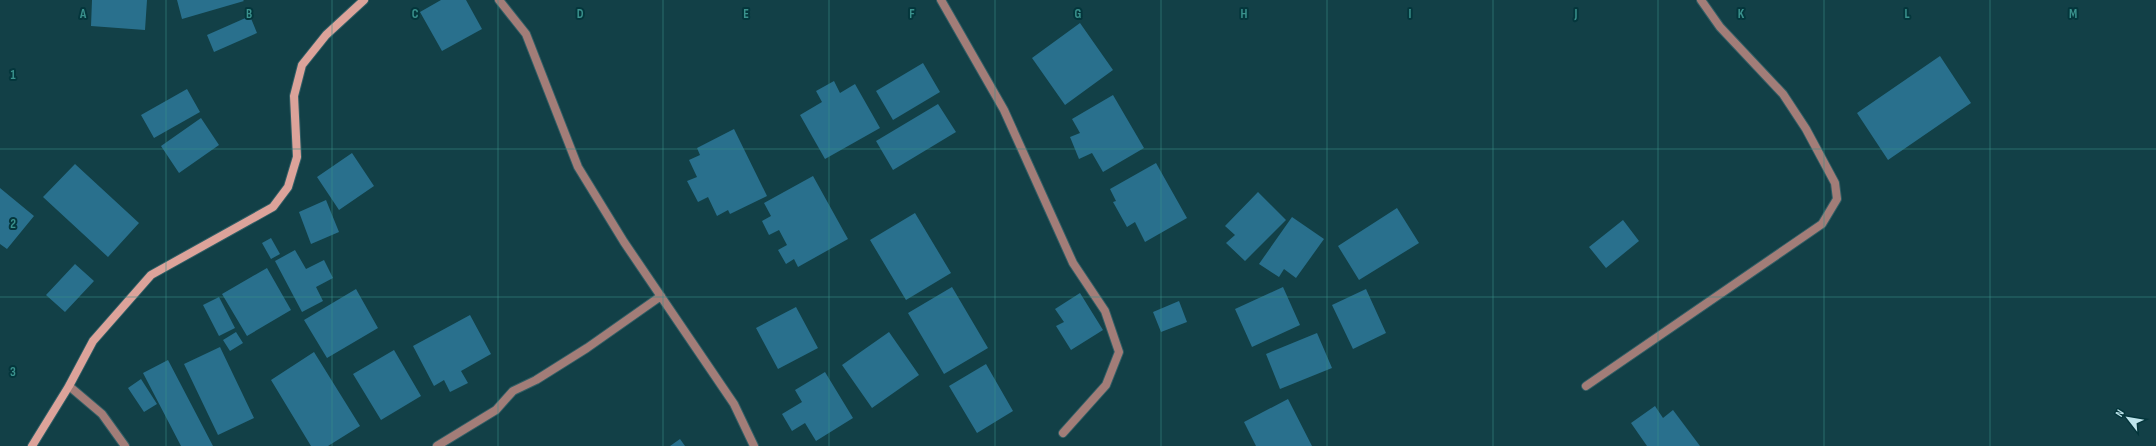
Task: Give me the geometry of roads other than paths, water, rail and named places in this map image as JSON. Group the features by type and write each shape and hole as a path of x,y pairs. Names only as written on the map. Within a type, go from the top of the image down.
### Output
{"street":[{"path":"32,446 69,386 93,341 151,275 273,207 288,187 297,157 294,96 302,65 326,35 364,0"},
{"path":"499,0 526,34 578,168 624,242 734,404 754,446"},
{"path":"941,0 1004,110 1073,263 1104,311 1119,352 1106,385 1063,433"},
{"path":"1586,386 1822,224 1837,199 1835,183 1806,129 1783,94 1720,27 1701,0"},
{"path":"438,446 496,410 512,391 536,380 580,352 661,296"},
{"path":"69,386 102,414 125,446"}]}
